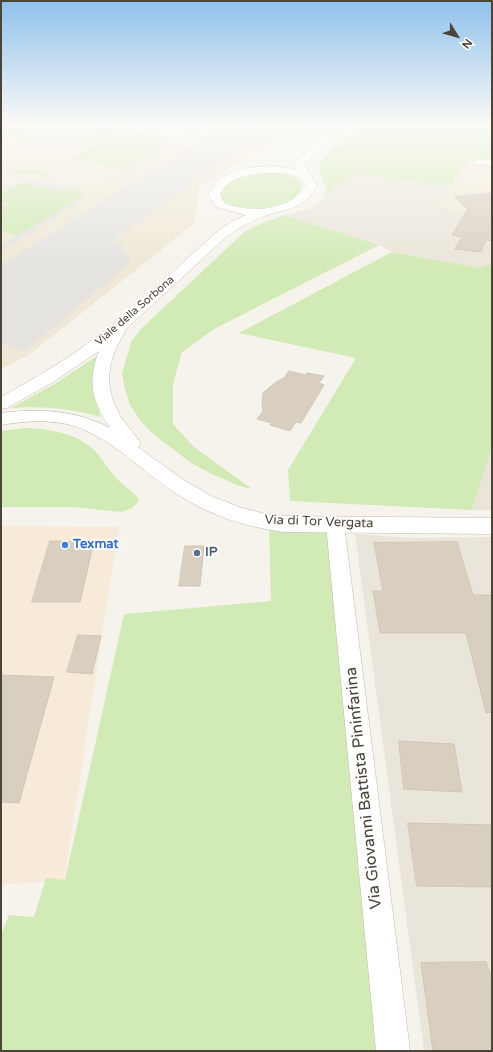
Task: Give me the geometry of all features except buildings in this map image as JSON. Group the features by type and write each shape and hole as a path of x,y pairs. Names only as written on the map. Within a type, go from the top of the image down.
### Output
{"street":[{"path":"251,172 229,178 217,187 214,196 216,215 240,211 264,212 284,207 300,199 309,191 311,185 303,172"},
{"path":"292,172 309,180"},
{"name":"Viale della Sorbona","path":"1,404 66,366 117,320 222,234 235,225 264,212"},
{"name":"Viale della Sorbona","path":"137,293 200,239 216,215"},
{"name":"Viale della Sorbona","path":"1,391 117,320"},
{"name":"Via di Tor Vergata","path":"117,320 100,374 102,397 112,419 140,458"},
{"name":"Via di Tor Vergata","path":"1,419 47,416 83,423 106,433 160,474 192,495 227,511 252,519 274,523 492,526"},
{"name":"Via Giovanni Battista Pininfarina","path":"335,524 394,1051"}],"shaded area":[{"path":"1,172 223,172 200,186 195,223 30,354 1,369"},
{"path":"122,172 129,172 111,183 99,186"},
{"path":"150,172 208,172 112,241 121,244 131,262 25,351 1,344 1,265"},
{"path":"460,172 492,172 492,221 438,207"},
{"path":"358,173 450,187 438,207 492,221 492,263 481,268 392,252 379,245 284,215 312,208"},
{"path":"29,179 72,186 64,191 21,183"},
{"path":"90,197 1,251 1,245 81,198"},
{"path":"492,447 492,510 472,510"},
{"path":"1,526 119,527 64,880 1,885"},
{"path":"355,534 413,538 492,537 492,1051 424,1051"}],"green space":[{"path":"15,172 23,172 18,175 14,174"},
{"path":"24,172 49,173 43,177 46,179 38,178 42,175"},
{"path":"320,172 460,172 450,187 358,173 322,199 327,191"},
{"path":"264,173 290,175 302,185 298,193 291,200 268,207 243,208 224,202 221,195 223,189 228,185 242,178"},
{"path":"21,183 64,191 68,188 83,193 80,198 18,235 1,231 1,208 10,203 1,202 1,193"},
{"path":"284,215 379,245 214,329 182,352 173,384 173,424 194,447 252,489 242,487 191,463 152,433 140,420 130,405 124,386 122,373 132,340 142,328 243,233 255,226"},
{"path":"392,252 481,268 492,263 492,447 472,510 290,501 288,470 356,358 239,333"},
{"path":"97,356 93,387 101,417 56,408 11,408 56,383"},
{"path":"24,428 42,429 70,435 87,444 97,453 117,479 132,492 139,501 132,508 121,512 72,507 1,507 1,431"},
{"path":"269,530 328,532 380,1051 1,1051 1,935 9,915 34,917 46,878 65,880 124,614 271,601"}],"place":[{"name":"Texmat","path":"65,545"},
{"name":"IP","path":"197,553"}]}
